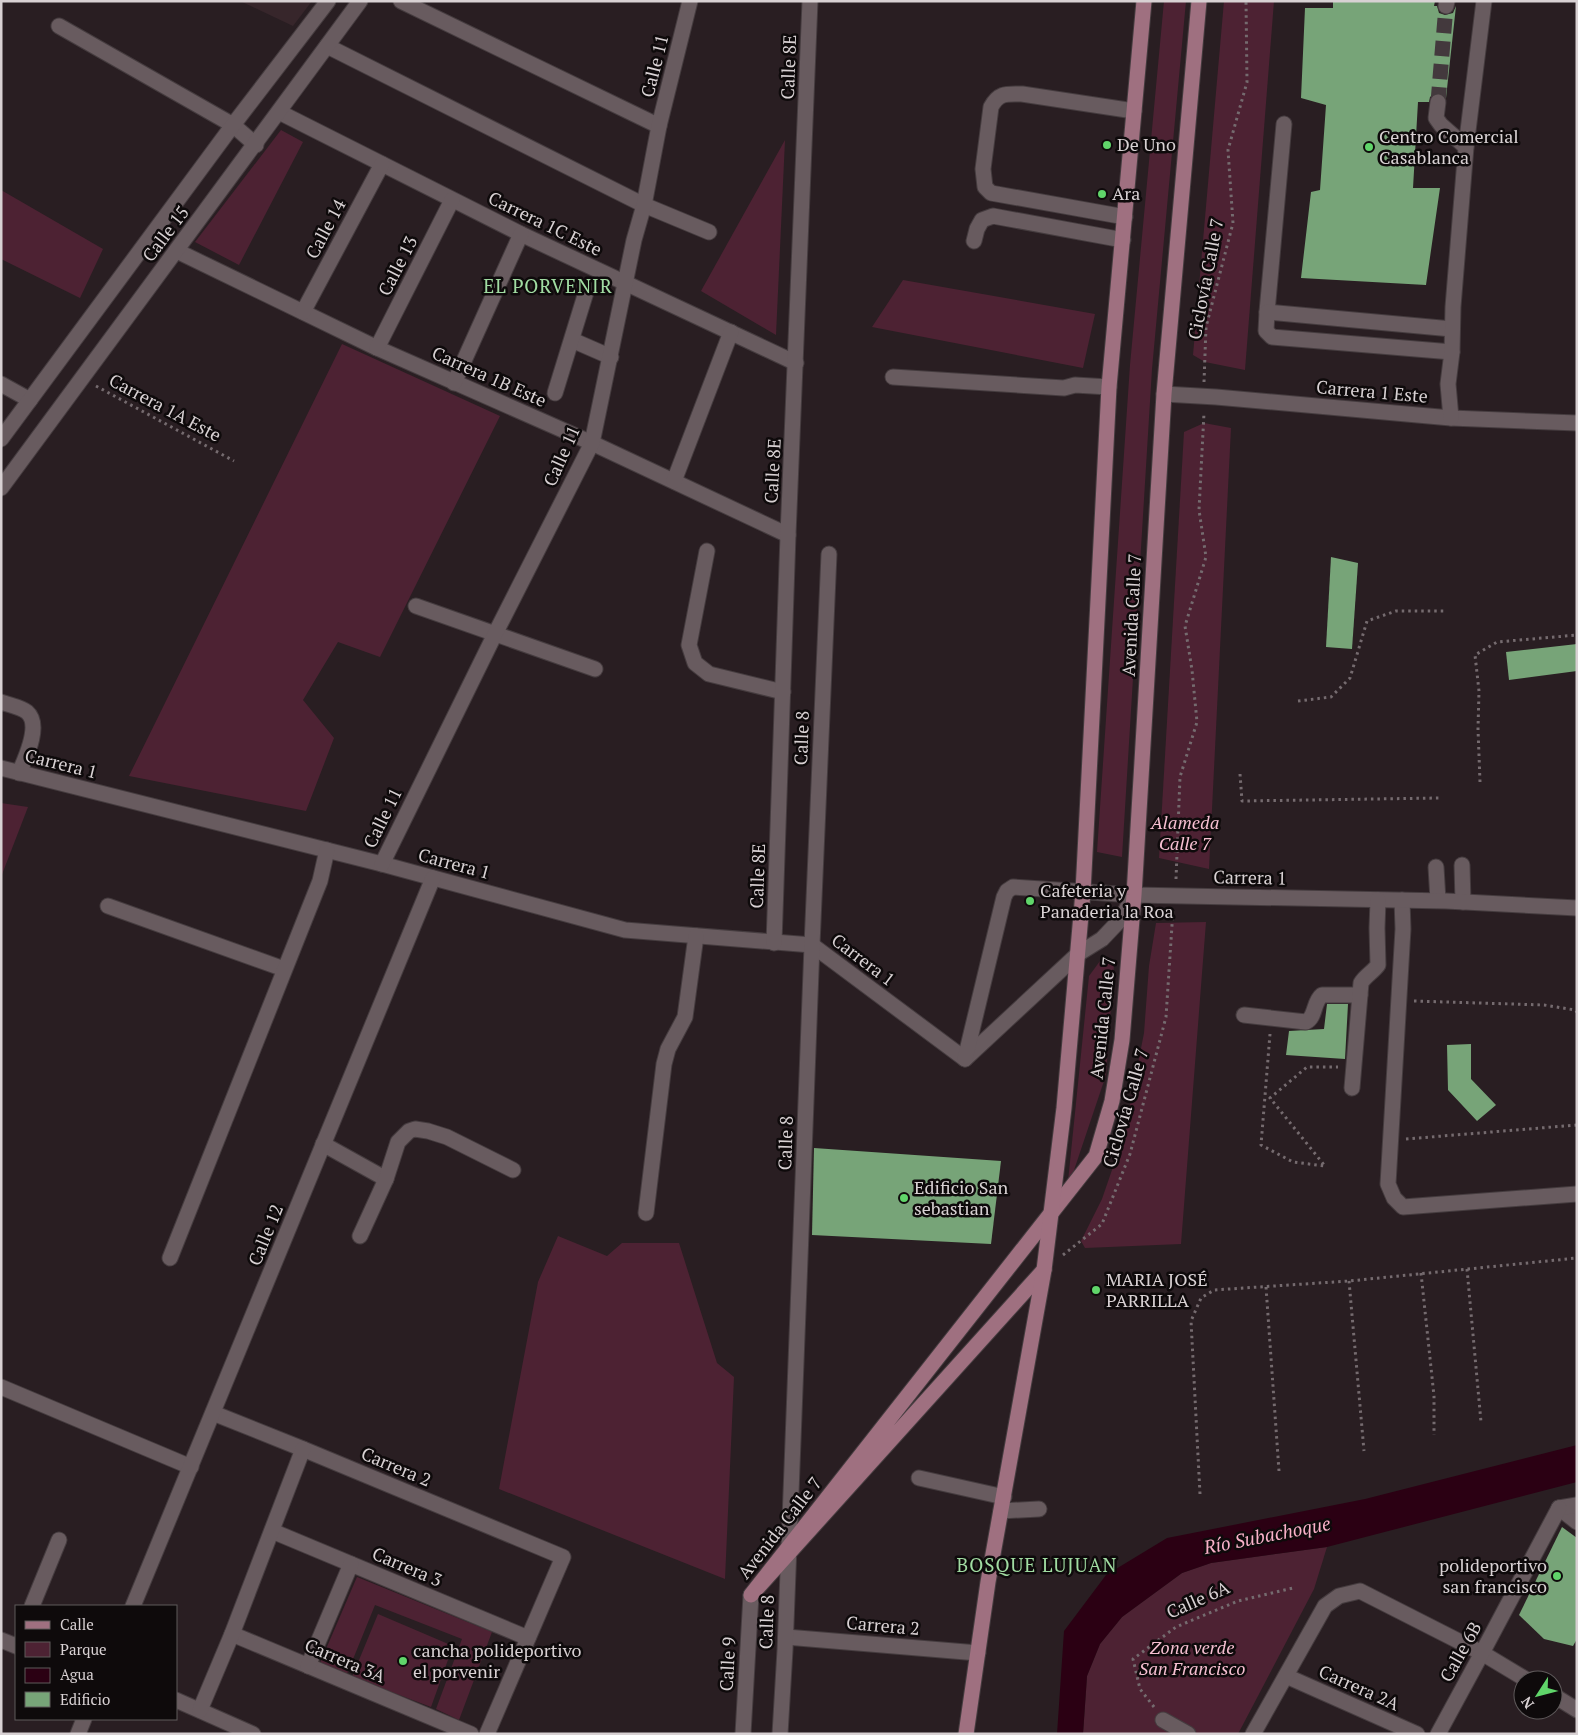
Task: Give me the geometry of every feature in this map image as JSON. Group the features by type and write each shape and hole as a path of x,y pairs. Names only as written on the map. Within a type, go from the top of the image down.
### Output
{"main road":[{"name":"Avenida Calle 7","path":"966,1734 1002,1504 1044,1270 1064,1108 1083,892 1109,388 1144,1"},
{"name":"Avenida Calle 7","path":"751,1595 1096,1156 1112,1101 1122,1040 1134,895 1164,394 1199,1"},
{"name":"Avenida Calle 7","path":"751,1595 1044,1270"}],"street":[{"name":"Calle 15","path":"1,439 328,1"},
{"name":"Calle 15","path":"1,488 256,145 360,1"},
{"path":"401,1 659,126"},
{"name":"Calle 11","path":"382,864 494,634 592,443 634,240 644,205 659,126 690,1"},
{"name":"Calle 8E","path":"774,943 788,535 810,1"},
{"path":"1451,418 1448,384 1452,352 1452,329 1466,147 1484,1"},
{"path":"60,26 233,126 256,145"},
{"path":"327,46 644,205 710,232"},
{"path":"1125,217 991,193 985,187 983,169 991,107 996,98 1006,94 1022,94 1134,111"},
{"path":"1438,102 1436,118 1441,125 1466,147"},
{"name":"Carrera 1C Este","path":"280,112 521,234 796,363"},
{"path":"1284,124 1266,331 1272,337 1452,352"},
{"name":"Calle 14","path":"303,312 382,164"},
{"name":"Calle 13","path":"377,348 452,200"},
{"path":"974,241 982,220 993,216 1123,240"},
{"path":"454,382 521,234"},
{"name":"Carrera 1B Este","path":"177,251 377,348 592,443 788,535"},
{"path":"555,393 587,289"},
{"path":"1267,312 1452,329"},
{"path":"674,481 731,332"},
{"path":"572,340 610,356"},
{"path":"893,377 1064,388 1075,385 1109,388"},
{"path":"1,384 30,400"},
{"name":"Carrera 1 Este","path":"1164,394 1451,418 1577,423"},
{"path":"707,551 689,645 695,663 709,674 783,692"},
{"name":"Calle 8","path":"780,1734 786,1637 829,554"},
{"path":"416,606 595,669"},
{"path":"1,702 27,712 32,719 34,731 20,773"},
{"name":"Carrera 1","path":"1,768 382,864 625,930 812,945 965,1059 1004,897 1007,891 1013,887 1134,895 1438,900 1577,908"},
{"path":"170,1258 320,881 327,850"},
{"path":"1462,865 1463,902"},
{"path":"1436,867 1438,900"},
{"name":"Calle 12","path":"133,1605 433,878"},
{"path":"965,1059 1078,954 1102,939 1121,919 1134,895"},
{"path":"1352,1088 1361,983 1378,965 1376,928 1378,900"},
{"path":"1402,900 1403,928 1388,1184 1394,1198 1404,1207 1577,1194"},
{"path":"108,906 284,969"},
{"path":"646,1213 664,1064 668,1049 685,1017 696,936"},
{"path":"1244,1014 1306,1022 1311,1019 1317,1000 1322,995 1360,995"},
{"path":"360,1236 386,1179 398,1142 409,1131 415,1129 428,1131 447,1137 513,1170"},
{"path":"323,1144 386,1179"},
{"path":"1,1387 191,1467"},
{"name":"Carrera 2","path":"213,1413 563,1557 528,1638"},
{"path":"200,1710 232,1634 303,1449"},
{"path":"918,1478 1002,1504 1039,1509"},
{"path":"1559,1508 1577,1505"},
{"path":"1559,1508 1577,1522"},
{"name":"Calle 6B","path":"1438,1734 1559,1508"},
{"name":"Carrera 3","path":"272,1531 528,1638"},
{"path":"32,1605 59,1540"},
{"path":"308,1666 351,1564"},
{"path":"1253,1734 1325,1606 1339,1596 1360,1591 1482,1653 1513,1672"},
{"name":"Calle 9","path":"744,1734 751,1595"},
{"name":"Carrera 3A","path":"232,1634 471,1734"},
{"name":"Carrera 2","path":"786,1637 978,1654"},
{"path":"487,1734 528,1638"},
{"path":"1,1640 15,1645"},
{"name":"Carrera 2A","path":"1286,1676 1417,1734"},
{"path":"178,1701 253,1734"},
{"path":"1563,1702 1577,1710"},
{"path":"78,1734 84,1720"},
{"path":"1163,1720 1188,1734"}],"path":[{"name":"Ciclovía Calle 7","path":"1204,386 1206,327 1233,223 1228,150 1247,82 1246,1"},
{"name":"Carrera 1A Este","path":"82,379 234,461"},
{"path":"1175,884 1180,777 1197,722 1185,626 1206,557 1198,510 1204,423"},
{"path":"1298,701 1331,697 1350,678 1366,621 1396,611 1445,611"},
{"path":"1480,782 1478,730 1480,691 1475,655 1497,642 1577,634"},
{"path":"1240,774 1242,801 1440,798"},
{"name":"Ciclovía Calle 7","path":"1044,1270 1102,1224 1130,1154 1166,1017 1173,923"},
{"path":"1399,1001 1544,1005 1575,1010 1577,1012"},
{"path":"1271,1018 1261,1145 1292,1162 1325,1166 1270,1098 1307,1067 1354,1067"},
{"path":"1390,1140 1577,1125"},
{"path":"1200,1494 1191,1322 1201,1298 1214,1290 1349,1281 1577,1258"},
{"path":"1467,1268 1480,1422"},
{"path":"1421,1273 1434,1396 1434,1435"},
{"path":"1349,1281 1364,1451"},
{"path":"1266,1287 1279,1471"},
{"name":"Calle 6A","path":"1163,1720 1140,1688 1133,1659 1176,1627 1238,1601 1293,1588"}],"shaded area":[{"path":"240,1 312,1 293,26"}],"green space":[{"path":"1164,1 1186,1 1152,369 1122,857 1097,852 1130,365"},
{"path":"1224,1 1274,1 1245,370 1205,362 1193,355"},
{"path":"281,130 303,142 239,265 195,242"},
{"path":"785,140 776,335 701,291"},
{"path":"1,190 103,249 80,298 1,259"},
{"path":"903,280 1095,314 1083,368 872,327"},
{"path":"342,344 500,416 380,657 338,642 303,700 334,738 306,811 129,776"},
{"name":"Alameda Calle 7","path":"1204,423 1231,428 1209,869 1159,858 1184,432"},
{"path":"1,803 28,807 1,877"},
{"path":"1206,922 1181,1244 1085,1248 1081,1241 1102,1199 1124,1135 1144,1033 1149,966 1156,923"},
{"path":"1103,957 1114,964 1106,1075 1067,1191 1089,976"},
{"path":"558,1236 607,1256 622,1243 679,1243 717,1363 734,1377 725,1579 499,1489 538,1282"},
{"name":"Zona verde San Francisco","path":"1327,1547 1314,1589 1238,1734 1083,1734 1087,1676 1100,1644 1122,1617 1182,1573 1211,1563"},
{"path":"357,1577 492,1632 459,1720 436,1709 462,1639 375,1605 347,1674 320,1663"},
{"name":"cancha polideportivo el porvenir","path":"378,1614 453,1646 431,1707 352,1677"}],"water":[{"name":"Río Subachoque","path":"1577,1445 1577,1482 1327,1547 1211,1563 1182,1573 1122,1617 1100,1644 1087,1676 1083,1734 1057,1734 1064,1631 1106,1575 1167,1538 1365,1499"}],"building":[{"name":"Centro Comercial Casablanca","path":"1333,1 1435,1 1434,6 1437,6 1439,13 1445,15 1453,13 1456,6 1446,98 1440,93 1435,93 1430,97 1429,102 1418,102 1413,188 1440,188 1426,285 1301,278 1311,192 1320,190 1326,105 1301,98 1305,8 1333,8"},
{"path":"1331,557 1358,563 1352,649 1326,647"},
{"path":"1577,644 1577,671 1509,680 1506,652"},
{"path":"1327,1004 1348,1004 1345,1059 1286,1055 1289,1031 1324,1029"},
{"path":"1471,1044 1471,1079 1496,1105 1477,1121 1448,1090 1447,1045"},
{"name":"Edificio San sebastian","path":"814,1148 1001,1161 991,1244 812,1235"},
{"name":"polideportivo san francisco","path":"1562,1527 1577,1538 1577,1639 1573,1646 1544,1639 1519,1615"}],"tunnel":[{"path":"1438,102 1446,6"}],"place":[{"name":"De Uno","path":"1107,145"},
{"name":"Centro Comercial Casablanca","path":"1369,147"},
{"name":"Ara","path":"1102,194"},
{"name":"Cafeteria y Panaderia la Roa","path":"1030,901"},
{"name":"Edificio San sebastian","path":"904,1198"},
{"name":"MARIA JOSÉ PARRILLA","path":"1096,1290"},
{"name":"polideportivo san francisco","path":"1557,1576"},
{"name":"cancha polideportivo el porvenir","path":"403,1661"}],"district":[{"name":"EL PORVENIR","path":"548,286"},
{"name":"BOSQUE LUJUAN","path":"1037,1565"}]}
